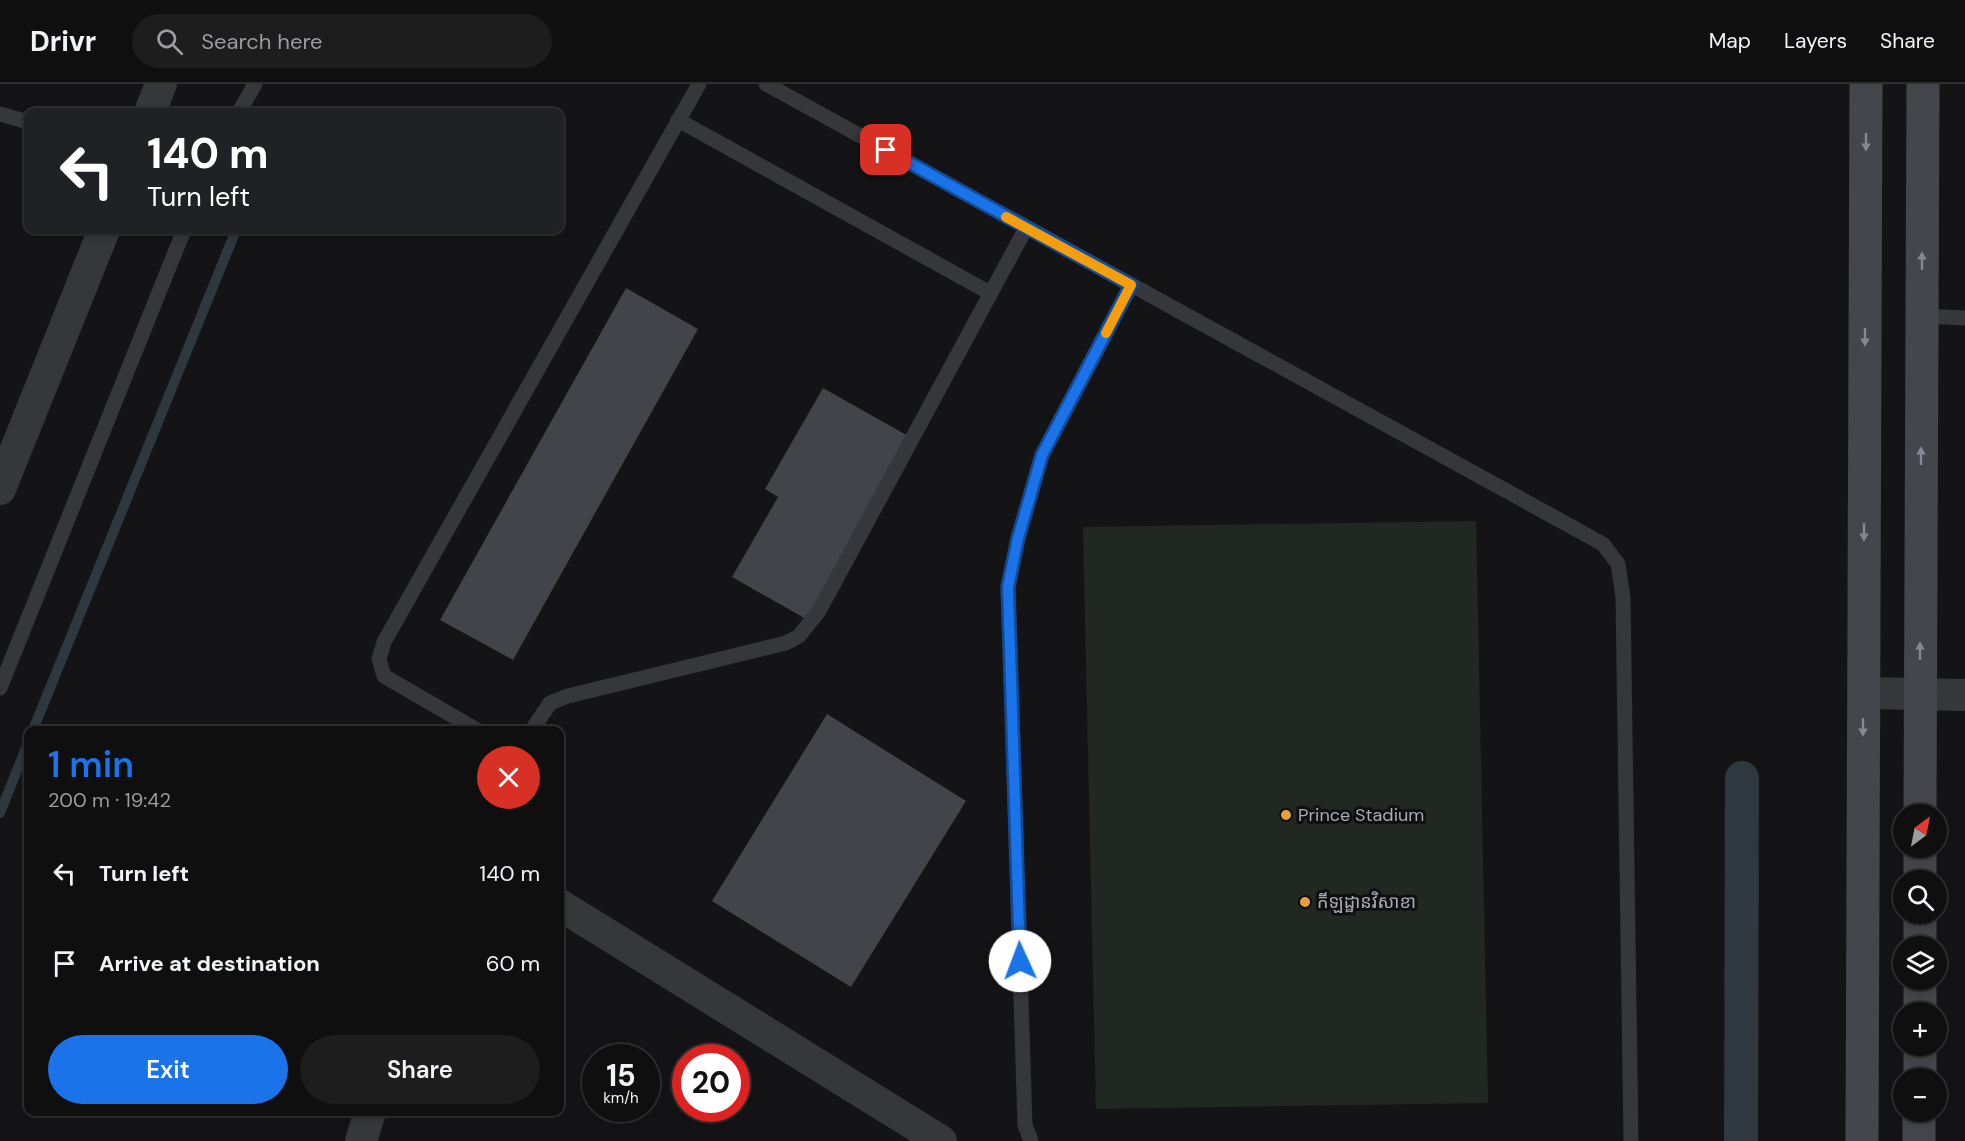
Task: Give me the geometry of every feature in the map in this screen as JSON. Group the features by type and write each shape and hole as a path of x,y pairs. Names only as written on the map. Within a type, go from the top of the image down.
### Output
{"main road":[{"path":"1862,1141 1866,84"},
{"path":"1920,804 1923,84"},
{"path":"1919,1141 1920,1122"}],"street":[{"path":"152,108 161,84"},
{"path":"0,489 102,234"},
{"path":"1864,693 1965,695"},
{"path":"564,907 941,1141"},
{"path":"361,1141 369,1116"}],"lane":[{"path":"241,108 255,84"},
{"path":"470,726 384,676 379,659 384,642 699,84"},
{"path":"766,84 1603,544 1618,564 1623,597 1631,1141"},
{"path":"0,114 24,121"},
{"path":"678,120 990,293"},
{"path":"535,726 550,704 568,696 786,643 799,636 819,611 1026,228"},
{"path":"0,688 182,234"},
{"path":"1031,1141 1025,1125 1008,587 1018,538 1042,455 1131,285"},
{"path":"1922,315 1965,318"}],"shaded area":[{"name":"Prince Stadium","path":"1476,521 1488,1103 1096,1109 1083,527"}],"building":[{"path":"626,288 698,329 513,660 440,620"},
{"path":"823,388 910,437 806,619 732,577 778,497 765,489"},
{"path":"827,714 966,801 851,987 712,901"}],"waterway":[{"path":"35,726 234,234"},
{"path":"0,813 24,753"},
{"path":"1741,1141 1742,778"}],"slow traffic":[{"path":"1006,217 1131,285 1106,333"}],"place":[{"name":"Prince Stadium","path":"1286,815"},
{"name":"កីឡដ្ឋានវិសាខា","path":"1305,902"}],"route":[{"path":"886,150 1131,285 1042,455 1018,538 1008,587 1020,961"}]}
